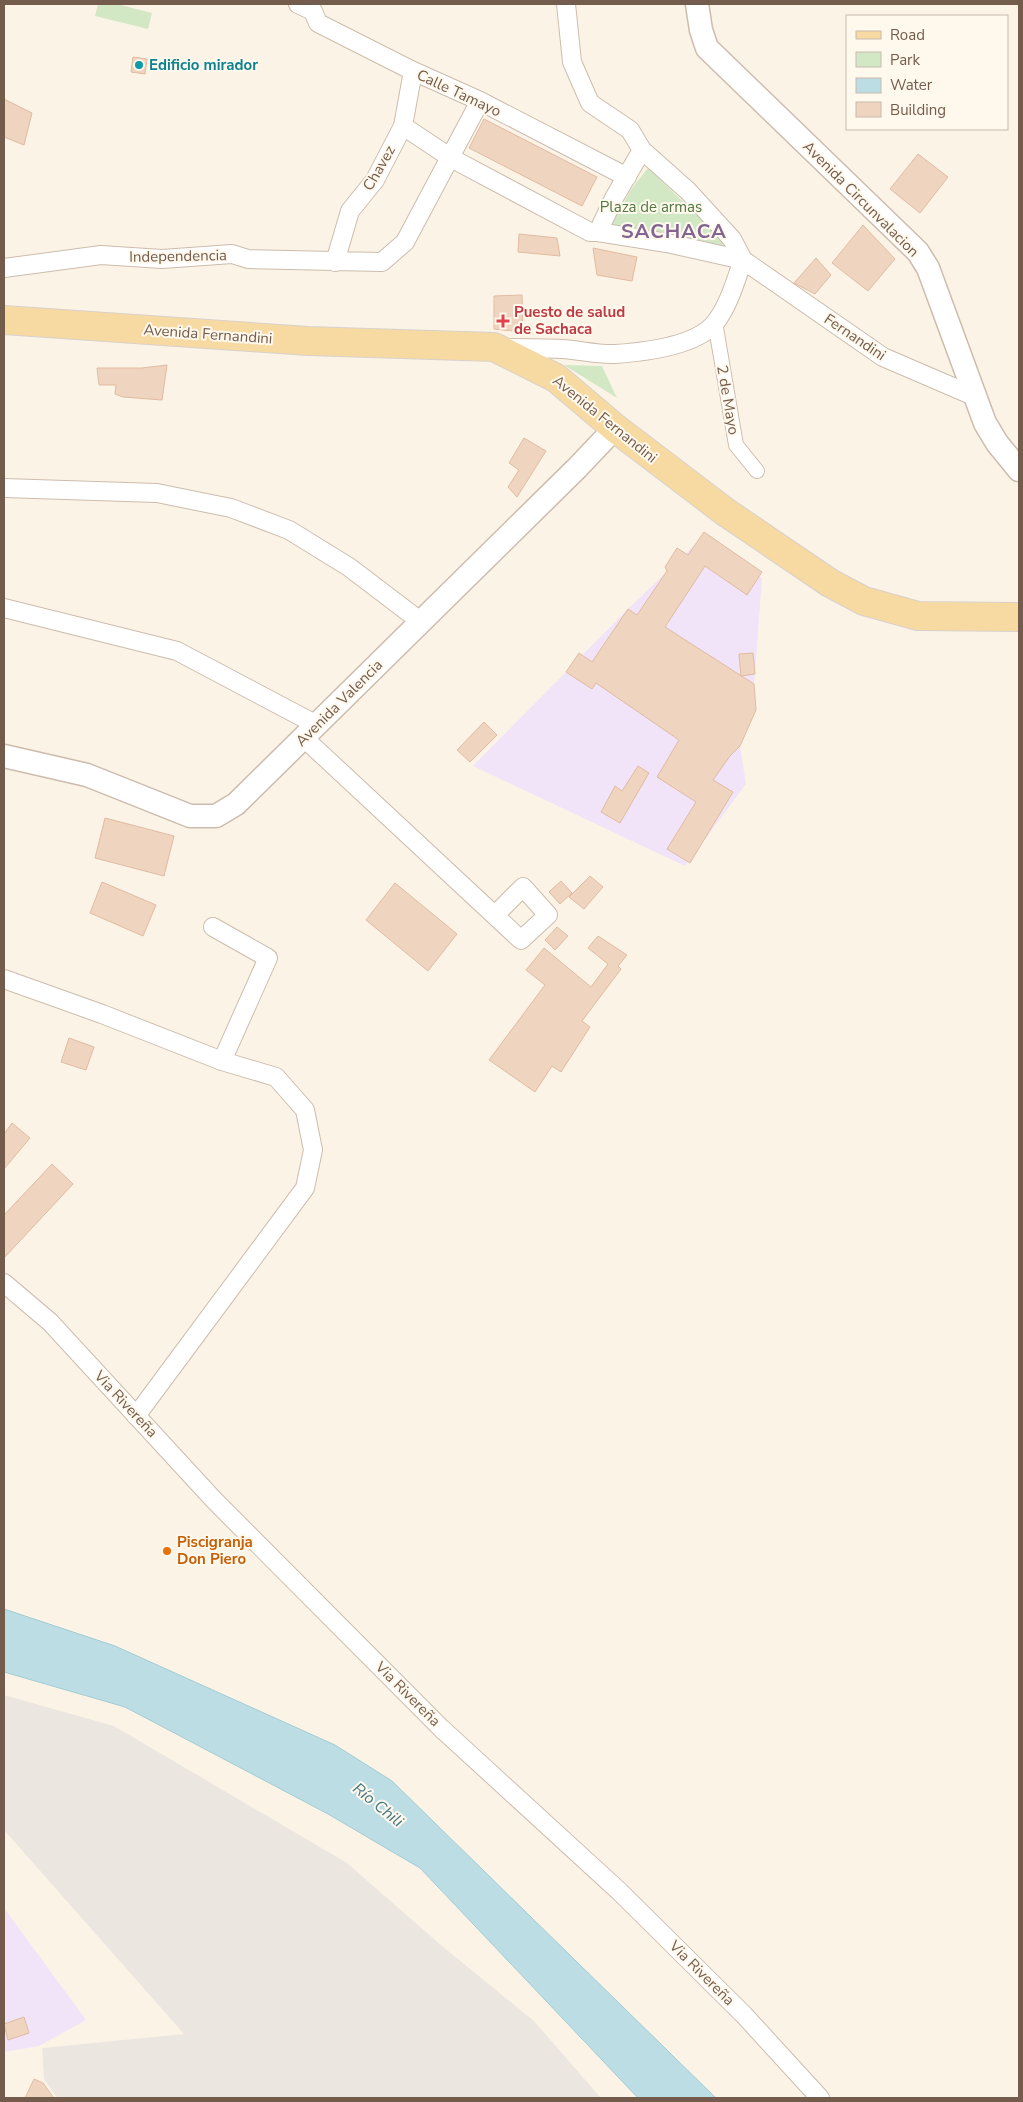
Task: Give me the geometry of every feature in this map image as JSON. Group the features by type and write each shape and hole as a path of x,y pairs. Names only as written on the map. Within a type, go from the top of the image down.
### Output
{"main road":[{"name":"Avenida Fernandini","path":"4,320 308,341 494,347 556,378 615,428 724,511 830,583 864,602 918,616 1019,617"}],"street":[{"name":"Calle Tamayo","path":"298,4 313,11 318,23 413,71 480,101 627,177"},
{"path":"494,347 561,349 614,354 656,349 705,333 715,322 729,299 743,260 732,239 688,191 642,150 630,130 590,103 572,62 566,4"},
{"name":"Avenida Circunvalacion","path":"697,4 700,30 707,48 918,252 928,268 985,423 997,443 1019,470"},
{"name":"Chavez","path":"334,262 350,212 375,180 403,126 413,71"},
{"path":"451,158 480,101"},
{"path":"403,126 451,158 590,232 667,244 743,260"},
{"path":"598,232 642,150"},
{"name":"Independencia","path":"4,268 101,255 162,259 232,254 248,259 382,262 405,242 451,158"},
{"name":"Fernandini","path":"743,260 883,357 976,397"},
{"name":"2 de Mayo","path":"715,322 736,445 757,471"},
{"name":"Avenida Valencia","path":"4,756 87,774 190,816 216,816 236,804 420,621 578,468 615,428"},
{"path":"4,488 157,493 231,508 289,530 349,567 420,621"},
{"path":"4,608 178,651 310,731 495,915"},
{"path":"213,927 268,958 222,1061"},
{"path":"4,979 102,1014 222,1061 276,1077 306,1110 313,1150 305,1188 136,1416"},
{"name":"Via Rivereña","path":"4,1283 50,1322 214,1500 442,1728 619,1891 744,2015 820,2098"}],"shaded area":[{"path":"703,537 762,578 754,685 740,746 746,784 685,866 473,766 628,609"},
{"path":"4,1695 114,1726 347,1863 442,1946 534,2021 601,2098 57,2098 44,2079 42,2048 184,2034 4,1830"},
{"path":"4,1908 86,2020 39,2046 4,2052"}],"green space":[{"path":"98,4 117,4 152,13 148,29 95,16"},
{"name":"Plaza de armas","path":"648,168 724,241 722,246 611,225 632,188"},
{"path":"564,365 602,366 617,398"}],"water":[{"name":"Río Chili","path":"4,1609 115,1646 335,1745 392,1781 716,2098 638,2098 420,1868 328,1814 125,1707 4,1672"}],"building":[{"name":"Edificio mirador","path":"133,57 147,59 145,74 131,72"},
{"path":"4,99 32,113 24,145 4,137"},
{"path":"484,119 597,177 582,206 469,148"},
{"path":"918,154 948,177 920,213 890,189"},
{"path":"863,225 895,259 868,291 832,263"},
{"path":"519,234 557,238 560,256 518,252"},
{"path":"593,248 637,257 632,281 597,275"},
{"path":"816,258 831,275 815,294 794,283"},
{"path":"522,295 523,332 494,329 494,296"},
{"path":"167,365 162,400 123,397 115,394 116,385 99,385 97,368 142,368"},
{"path":"524,438 546,451 517,497 508,487 519,470 509,463"},
{"path":"704,532 762,572 747,595 705,566 665,627 754,684 756,710 740,746 730,756 713,780 733,792 690,863 667,849 696,802 657,777 679,740 596,683 592,689 566,672 579,653 592,662 628,609 637,615 667,571 665,567 677,548 688,555"},
{"path":"753,653 755,674 741,676 739,654"},
{"path":"484,722 497,735 470,762 457,750"},
{"path":"638,766 649,773 620,823 601,812 615,786 622,791"},
{"path":"105,818 174,836 164,876 95,858"},
{"path":"590,876 603,887 584,909 569,897"},
{"path":"561,881 572,893 560,904 549,892"},
{"path":"102,882 156,905 143,936 90,913"},
{"path":"395,883 457,934 428,971 366,920"},
{"path":"557,927 568,936 555,950 545,940"},
{"path":"598,936 627,955 618,966 621,969 582,1021 590,1027 561,1072 552,1066 535,1092 489,1060 545,985 526,970 544,948 591,987 608,964 588,948"},
{"path":"69,1038 94,1047 86,1070 61,1062"},
{"path":"12,1123 30,1138 4,1169 4,1134"},
{"path":"52,1164 73,1184 4,1258 4,1215"},
{"path":"24,2017 29,2033 8,2040 4,2024"},
{"path":"34,2079 43,2083 54,2098 25,2098"}],"place":[{"name":"Edificio mirador","path":"139,65"},
{"name":"Puesto de salud de Sachaca","path":"503,321"},
{"name":"Piscigranja Don Piero","path":"167,1551"}],"district":[{"name":"SACHACA","path":"674,231"}]}
